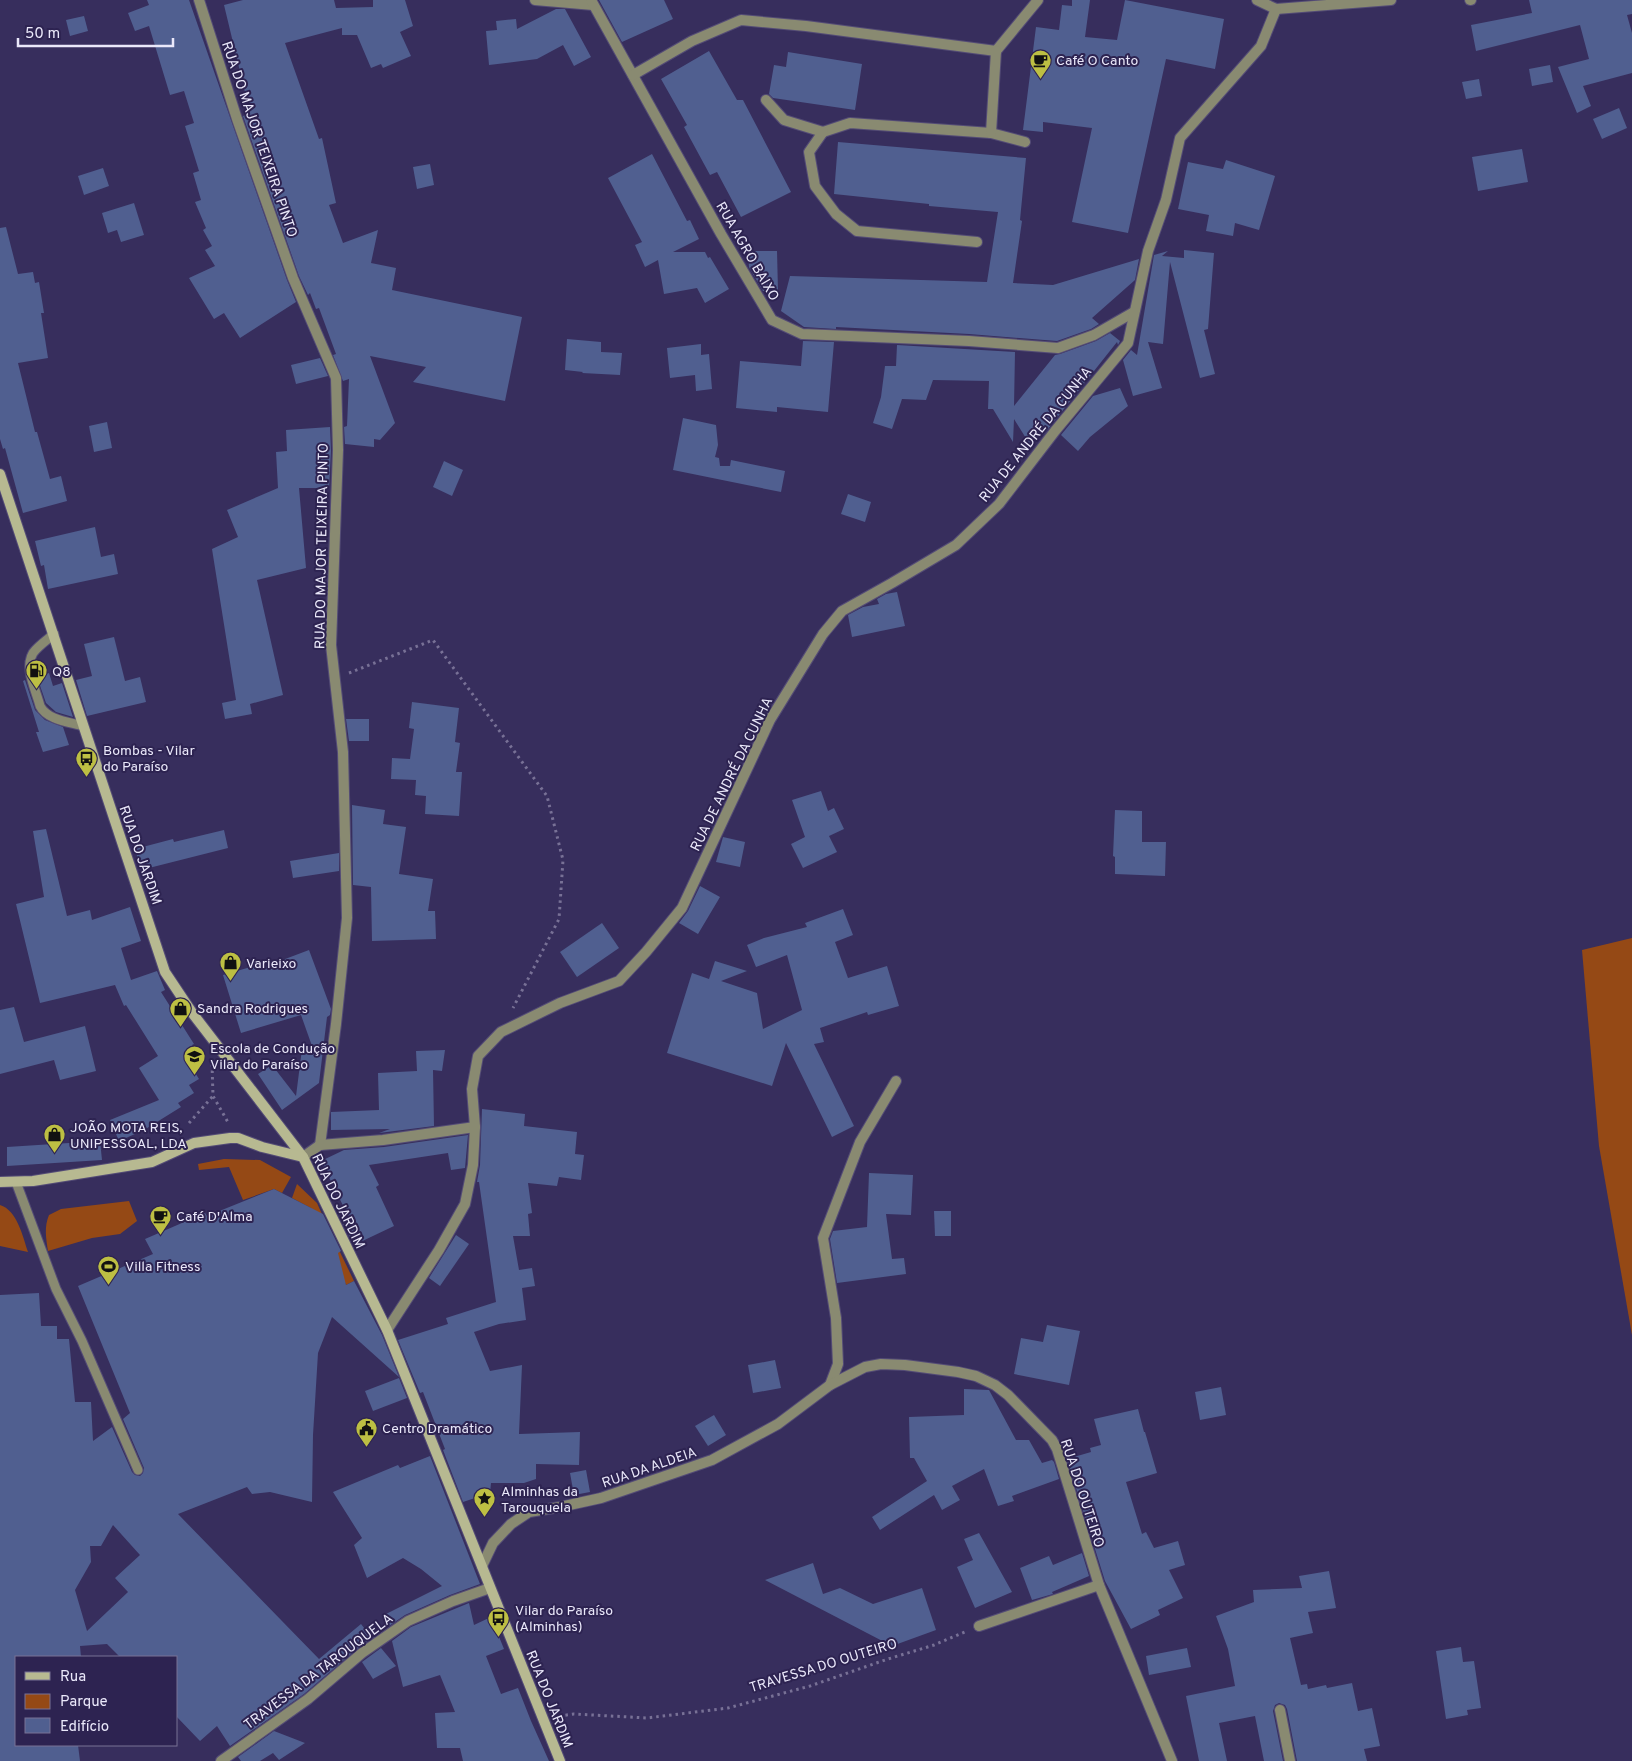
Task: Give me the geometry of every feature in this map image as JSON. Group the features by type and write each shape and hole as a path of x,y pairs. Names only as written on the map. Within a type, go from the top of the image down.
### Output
{"main road":[{"name":"RUA DO JARDIM","path":"0,474 165,972 193,1014 303,1157 387,1330 560,1761"},
{"path":"0,1182 16,1182 152,1162 194,1143 230,1138 238,1138 262,1147 303,1157"}],"street":[{"name":"RUA DO MAJOR TEIXEIRA PINTO","path":"199,0 237,119 293,278 336,378 338,450 331,645 343,752 347,918 336,1024 320,1145"},
{"path":"535,0 592,3"},
{"path":"991,133 996,51 1038,0"},
{"path":"1257,0 1276,9 1391,0"},
{"name":"RUA AGRO BAIXO","path":"592,3 772,320 802,334 969,341 1058,348 1094,335 1134,312"},
{"name":"RUA DE ANDRÉ DA CUNHA","path":"387,1330 440,1250 465,1204 473,1164 475,1127 472,1089 478,1056 501,1032 560,1003 618,981 646,952 682,908 770,720 823,634 842,611 956,545 999,504 1054,431 1128,343 1148,252 1166,200 1180,138 1261,46 1276,9"},
{"path":"634,75 692,41 741,20 806,26 996,51"},
{"path":"766,100 784,120 823,132 850,123 991,133 1025,142"},
{"path":"823,132 810,152 815,186 836,214 857,231 977,242"},
{"path":"830,1385 838,1364 836,1318 823,1238 860,1142 896,1081"},
{"path":"303,1157 320,1145 383,1140 475,1127"},
{"name":"RUA DO OUTEIRO","path":"830,1385 865,1367 881,1364 905,1365 976,1376 995,1385 1008,1395 1052,1440 1057,1449 1099,1585 1172,1761"},
{"name":"RUA DA ALDEIA","path":"482,1566 493,1543 511,1524 529,1512 601,1498 712,1460 778,1424 830,1385"},
{"path":"979,1626 1099,1585"},
{"name":"TRAVESSA DA TAROUQUELA","path":"221,1761 308,1699 362,1653 408,1621 453,1600 490,1588"},
{"path":"1280,1710 1290,1761"}],"lane":[{"path":"54,634 34,651 30,659 29,668 40,706 43,712 48,715 83,726"},
{"path":"16,1182 56,1289 82,1341 138,1470"}],"path":[{"path":"335,679 433,640 547,796 563,860 559,919 501,1032"},
{"path":"189,1123 213,1096 238,1138"},
{"name":"TRAVESSA DO OUTEIRO","path":"544,1718 574,1714 647,1718 728,1708 810,1686 934,1645 979,1626"}],"green space":[{"path":"1632,938 1632,1335 1599,1146 1582,950"},
{"path":"224,1159 260,1160 291,1177 282,1193 274,1189 243,1200 229,1167 199,1170 198,1164"},
{"path":"297,1184 317,1203 334,1241 328,1242 311,1208 292,1198"},
{"path":"129,1201 137,1221 120,1234 92,1238 48,1251 46,1228 49,1215 61,1209"},
{"path":"0,1205 11,1212 15,1218 28,1252 0,1246"},
{"path":"338,1248 354,1281 346,1285 331,1250"}],"building":[{"path":"147,0 189,0 296,302 240,338 224,313 214,319 189,278 215,266 205,250 212,246 203,230 206,228 195,202 201,200 193,173 199,171 185,126 194,123 184,91 170,95 149,26 135,31 128,13 149,5"},
{"path":"243,0 334,0 336,8 373,7 373,0 405,0 413,26 400,32 411,56 383,68 381,64 371,68 357,35 342,35 342,28 285,43 319,139 322,138 336,203 329,205 343,243 378,230 371,263 396,268 392,290 522,317 505,401 413,382 426,367 370,356 395,423 380,440 374,439 374,447 345,444 344,427 347,426 349,379 343,381 333,355 336,354 319,308 316,309 310,293 308,295 299,276 243,116 250,113 224,5"},
{"path":"599,0 664,0 673,19 622,42"},
{"path":"1072,0 1090,0 1085,37 1117,40 1125,0 1224,19 1215,69 1166,59 1128,233 1072,222 1092,128 1043,122 1043,132 1023,130 1036,27 1059,30 1062,5 1072,6"},
{"path":"1529,0 1632,0 1632,14 1627,15 1632,33 1632,73 1583,86 1591,106 1577,113 1558,67 1589,59 1580,25 1476,51 1471,25 1532,13"},
{"path":"556,9 565,9 591,57 574,66 563,45 537,59 489,65 486,31 497,30 496,21 516,19 517,29"},
{"path":"84,16 88,31 70,36 66,20"},
{"path":"709,51 737,100 743,100 791,192 741,217 717,172 710,175 684,127 687,125 661,79"},
{"path":"788,52 862,64 855,110 773,98 769,94 774,65 786,67"},
{"path":"1550,65 1553,82 1532,86 1529,69"},
{"path":"1479,79 1482,96 1466,99 1462,82"},
{"path":"1619,108 1627,128 1602,139 1593,119"},
{"path":"838,142 1026,158 1020,220 1022,221 1013,283 1053,285 1139,259 1135,280 1092,318 1099,324 1091,329 1057,341 969,334 804,327 781,311 790,276 987,282 998,212 929,206 929,204 834,194"},
{"path":"1522,149 1528,182 1478,191 1472,157"},
{"path":"652,154 687,221 690,220 699,239 673,252 705,252 729,289 705,303 697,288 664,294 658,260 645,267 635,245 642,242 608,178"},
{"path":"1226,160 1275,176 1259,230 1235,223 1233,236 1206,231 1209,215 1178,209 1188,162 1223,169"},
{"path":"430,164 434,185 417,189 413,167"},
{"path":"103,168 109,186 84,195 78,176"},
{"path":"134,203 144,235 121,242 117,230 108,233 102,213"},
{"path":"6,227 18,274 33,272 35,283 39,282 44,313 41,313 48,358 18,363 35,432 37,432 50,479 61,476 67,501 23,513 5,448 3,449 0,439 0,228"},
{"path":"1184,250 1214,253 1208,329 1204,330 1215,374 1200,378 1170,262 1163,344 1148,342 1162,388 1133,396 1123,360 1131,350 1137,355 1154,255 1168,251 1162,256 1184,258"},
{"path":"748,251 777,251 778,291 763,291 749,267"},
{"path":"1110,333 1120,341 1118,345 1117,342 1044,434 1029,443 1014,419 1013,442 993,409 988,409 989,381 933,380 926,400 902,399 892,429 873,423 881,397 885,366 896,366 897,345 1015,352 1014,406 1055,355 1096,341"},
{"path":"567,339 601,342 601,352 622,353 620,375 565,370"},
{"path":"803,341 834,342 828,412 777,407 777,412 736,408 740,361 801,366"},
{"path":"701,344 701,355 709,354 712,389 696,391 695,375 670,378 667,348"},
{"path":"320,358 328,376 296,384 291,365"},
{"path":"1120,388 1128,406 1090,437 1078,451 1061,435 1093,396"},
{"path":"683,418 716,425 718,445 715,457 719,458 720,466 730,466 731,460 785,471 781,492 673,470"},
{"path":"107,422 112,448 94,452 89,426"},
{"path":"330,427 329,488 299,488 306,568 257,580 283,695 250,704 252,714 225,719 222,703 236,700 212,549 238,537 227,510 278,488 276,452 287,451 286,430"},
{"path":"444,461 463,470 452,496 433,487"},
{"path":"848,494 871,502 865,522 841,514"},
{"path":"95,527 101,557 114,554 118,574 48,589 44,565 41,566 35,541"},
{"path":"897,592 905,626 852,637 848,615 863,607 879,604 877,599 886,594"},
{"path":"114,637 125,681 140,677 146,702 87,716 76,680 92,676 84,644"},
{"path":"49,673 53,686 62,683 73,717 56,712 46,703 37,677"},
{"path":"25,680 35,710 45,720 63,727 69,745 43,752 36,732 39,732 23,681"},
{"path":"412,702 459,708 455,742 460,743 456,772 462,772 459,816 425,814 426,796 415,795 416,780 391,779 392,758 410,759 414,729 409,728"},
{"path":"346,719 369,719 369,741 349,741"},
{"path":"821,791 828,811 834,808 844,829 829,836 837,852 803,868 791,844 805,837 792,800"},
{"path":"352,805 385,810 383,824 406,827 399,874 433,879 428,911 435,911 436,939 372,941 371,887 353,885"},
{"path":"1115,810 1142,811 1142,842 1166,842 1165,876 1115,874 1115,857 1113,856"},
{"path":"46,829 67,916 90,910 92,920 130,907 141,941 121,948 131,980 157,971 165,990 161,992 202,1060 191,1066 199,1079 189,1085 194,1093 178,1103 181,1107 144,1130 119,1141 110,1120 159,1100 139,1068 158,1056 126,1005 124,1006 115,985 40,1003 16,904 44,897 33,831"},
{"path":"224,830 228,848 141,870 135,849 173,839 174,842"},
{"path":"723,837 745,842 740,867 716,862"},
{"path":"339,853 339,871 293,878 290,861"},
{"path":"700,886 720,897 698,934 679,923 688,911"},
{"path":"843,909 853,935 835,942 848,978 887,966 899,1006 868,1015 867,1012 820,1028 824,1042 814,1044 854,1126 832,1137 786,1043 772,1086 667,1053 692,973 709,979 715,961 747,971 721,981 757,993 763,1029 802,1010 787,955 756,967 747,945 764,938 807,927 805,923"},
{"path":"602,923 619,948 577,977 560,952"},
{"path":"309,950 331,1009 330,1015 327,1017 319,1083 282,1110 258,1074 272,1065 296,1096 302,1049 312,1046 301,1015 241,1033 223,975 254,966 256,970"},
{"path":"14,1007 24,1042 85,1026 96,1071 60,1080 54,1060 0,1074 0,1010"},
{"path":"445,1050 442,1071 433,1070 434,1126 379,1133 390,1129 331,1130 331,1112 379,1110 378,1073 417,1071 416,1051"},
{"path":"482,1109 525,1114 524,1126 577,1132 575,1154 584,1155 581,1180 559,1177 557,1186 528,1183 532,1213 528,1214 530,1236 513,1236 519,1270 532,1268 535,1286 522,1288 526,1320 499,1324 474,1332 490,1371 522,1365 519,1434 580,1432 579,1465 536,1464 536,1479 524,1483 491,1483 490,1493 463,1502 423,1392 420,1393 398,1340 448,1324 446,1318 496,1302 479,1182 477,1182 480,1165"},
{"path":"468,1135 465,1168 451,1170 448,1153 369,1165 379,1185 376,1187 394,1226 354,1245 343,1224 355,1230 321,1161 344,1150 384,1147"},
{"name":"JOÃO MOTA REIS, UNIPESSOAL, LDA","path":"100,1141 102,1160 7,1166 7,1147"},
{"path":"869,1173 913,1175 911,1215 886,1214 892,1259 904,1258 906,1274 837,1283 830,1239 833,1231 867,1227"},
{"path":"274,1189 323,1214 341,1251 338,1253 346,1285 354,1281 382,1335 399,1377 332,1317 318,1353 313,1435 312,1502 270,1492 252,1494 247,1487 178,1514 319,1659 361,1624 372,1638 304,1694 230,1746 217,1726 200,1741 178,1718 178,1656 119,1656 107,1644 80,1646 81,1656 15,1656 15,1746 78,1746 80,1761 0,1761 0,1295 39,1293 41,1326 57,1326 57,1339 69,1339 75,1402 91,1402 93,1441 112,1427 132,1472 140,1476 144,1468 123,1419 130,1413 78,1286 153,1254 145,1239 205,1213 207,1216","holes":["113,1525 140,1555 115,1578 128,1592 87,1631 75,1590 91,1562 90,1546 101,1546"]},
{"path":"934,1211 951,1211 951,1236 935,1236"},
{"path":"456,1235 469,1244 440,1286 429,1278"},
{"path":"1047,1325 1080,1331 1069,1385 1014,1374 1021,1338 1043,1342"},
{"path":"775,1360 781,1388 753,1393 748,1365"},
{"path":"399,1378 407,1398 373,1411 365,1391"},
{"path":"1221,1387 1226,1415 1200,1420 1195,1392"},
{"path":"964,1389 989,1390 1016,1440 1029,1440 1042,1463 1052,1460 1059,1479 1012,1496 1014,1501 998,1506 984,1469 952,1486 960,1500 942,1510 934,1495 880,1530 872,1517 927,1481 914,1458 910,1458 909,1417 964,1415"},
{"path":"1138,1409 1157,1473 1126,1482 1142,1534 1146,1532 1154,1548 1178,1541 1185,1565 1169,1570 1183,1598 1158,1610 1160,1615 1131,1629 1105,1581 1067,1459 1091,1452 1090,1448 1101,1445 1094,1419"},
{"path":"714,1415 726,1435 708,1446 695,1426"},
{"path":"430,1456 480,1584 405,1615 389,1626 386,1614 442,1586 421,1569 403,1558 367,1578 354,1545 362,1538 333,1492 398,1465 400,1468"},
{"path":"586,1470 590,1492 574,1495 570,1473"},
{"path":"979,1533 1012,1592 975,1608 957,1567 973,1560 964,1539"},
{"path":"1082,1553 1089,1576 1052,1592 1053,1594 1032,1600 1020,1568 1049,1556 1053,1565"},
{"path":"813,1563 823,1594 840,1588 873,1604 922,1588 936,1630 892,1646 765,1580"},
{"path":"1329,1571 1336,1608 1308,1612 1313,1633 1290,1638 1301,1685 1307,1684 1308,1689 1326,1685 1327,1688 1352,1683 1358,1711 1372,1708 1380,1746 1364,1749 1367,1761 1297,1761 1287,1709 1285,1705 1279,1703 1275,1705 1273,1711 1283,1761 1264,1761 1255,1716 1219,1723 1227,1761 1199,1761 1186,1696 1235,1686 1228,1649 1216,1616 1254,1602 1253,1590 1302,1588 1299,1576"},
{"path":"469,1603 474,1625 491,1617 504,1649 486,1656 501,1694 518,1688 549,1761 463,1761 460,1748 437,1748 435,1713 455,1712 440,1675 403,1687 392,1641 411,1627"},
{"path":"1461,1647 1463,1662 1474,1661 1481,1708 1467,1710 1468,1715 1446,1719 1436,1651"},
{"path":"381,1648 396,1666 373,1679 362,1662"},
{"path":"1187,1648 1191,1667 1149,1675 1146,1656"},
{"path":"274,1731 305,1743 279,1760 273,1753 260,1761 241,1761 238,1757"}],"place":[{"name":"Café O Canto","path":"1040,79"},
{"name":"Q8","path":"36,690"},
{"name":"Bombas - Vilar do Paraíso","path":"87,777"},
{"name":"Varieixo","path":"230,982"},
{"name":"Sandra Rodrigues","path":"181,1027"},
{"name":"Escola de Condução Vilar do Paraíso","path":"194,1075"},
{"name":"JOÃO MOTA REIS, UNIPESSOAL, LDA","path":"54,1154"},
{"name":"Café D'Alma","path":"160,1235"},
{"name":"Villa Fitness","path":"109,1285"},
{"name":"Centro Dramático","path":"366,1447"},
{"name":"Alminhas da Tarouquela","path":"485,1518"},
{"name":"Vilar do Paraíso (Alminhas)","path":"499,1637"}]}
